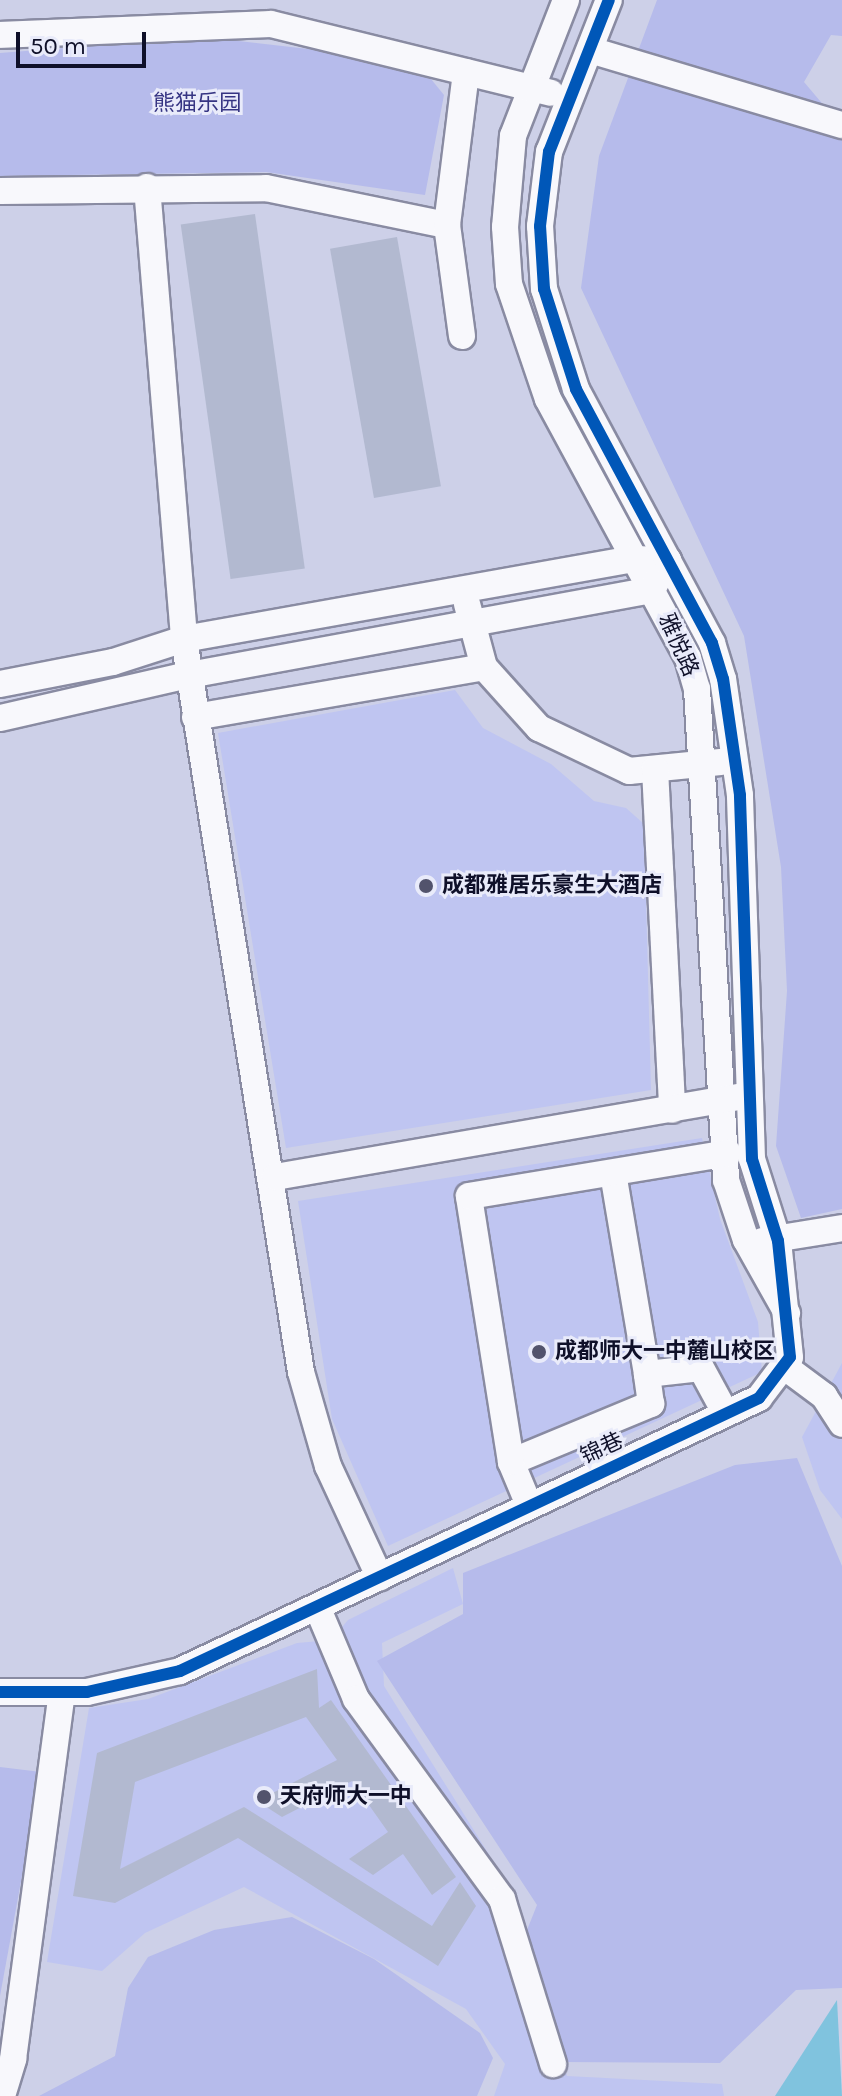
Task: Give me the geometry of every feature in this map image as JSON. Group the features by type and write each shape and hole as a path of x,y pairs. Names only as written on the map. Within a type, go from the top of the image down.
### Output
{"street":[{"name":"雅悦路","path":"566,0 535,88 513,136 505,227 509,284 548,399 691,668 707,764 735,1098 726,1180 746,1240 773,1298 791,1317"},
{"path":"609,0 590,50 565,97 544,197 544,289 576,389 712,643 736,760 735,1098 778,1241 791,1317 785,1367 824,1396 842,1424"},
{"path":"0,35 272,12 466,72 565,97"},
{"path":"590,50 842,125"},
{"path":"462,336 447,225 466,72"},
{"path":"0,191 147,187 321,195 447,225"},
{"path":"147,187 188,675 275,1177 313,1427 380,1578"},
{"path":"0,684 113,662 184,639 634,559 668,560"},
{"path":"0,718 188,675 471,620 652,590 668,560"},
{"path":"464,589 484,667 509,703 573,749 629,771 736,760"},
{"path":"195,717 484,667"},
{"path":"655,769 672,1110"},
{"path":"275,1177 735,1098"},
{"path":"529,1505 511,1462 469,1196 728,1153"},
{"path":"511,1462 651,1404 613,1173"},
{"path":"746,1240 778,1241 842,1228"},
{"path":"647,1374 693,1364 726,1414"},
{"name":"锦巷","path":"0,1692 62,1694 135,1686 180,1671 318,1609 529,1505 759,1398 785,1367"},
{"path":"318,1609 356,1699 502,1899 553,2064"},
{"path":"2,2096 13,2059 62,1694"}],"shaded area":[{"path":"455,690 483,728 551,764 594,801 626,808 644,824 651,1090 286,1148 218,733"},
{"name":"成都师大一中麓山校区","path":"702,1138 720,1219 758,1322 762,1372 388,1546 332,1419 298,1201"},
{"path":"842,1363 842,1519 820,1490 802,1437"},
{"name":"天府师大一中","path":"453,1568 463,1604 382,1643 384,1686 513,1893 567,2076 722,2084 724,2096 494,2096 505,2064 466,2009 244,1887 145,1933 102,1971 47,1962 89,1708 148,1699 297,1643 331,1640 348,1620"},
{"path":"837,2000 842,2096 775,2096"}],"green space":[{"path":"657,0 842,0 842,36 831,35 804,82 842,127 842,1209 801,1218 776,1146 787,991 781,867 744,636 581,288 599,156"},
{"name":"熊猫乐园","path":"204,37 343,53 431,79 444,95 425,195 266,172 0,176 0,53"},
{"path":"797,1458 842,1566 842,1988 796,1990 720,2063 561,2062 525,1935 537,1905 377,1661 463,1614 463,1573 735,1465"},
{"path":"0,1767 41,1772 0,1996"},
{"path":"292,1917 374,1959 480,2033 493,2058 477,2096 39,2096 115,2056 128,1988 148,1957 214,1930"}],"building":[{"path":"255,214 305,569 231,579 181,224"},
{"path":"397,237 441,486 374,498 330,249"},
{"path":"317,1669 319,1708 331,1700 456,1877 432,1895 403,1854 373,1875 349,1859 388,1832 352,1781 282,1817 257,1801 337,1760 306,1717 135,1782 120,1869 244,1807 432,1926 460,1882 476,1906 438,1966 238,1838 115,1903 73,1896 97,1753"}],"cycle path":[{"path":"0,1692 87,1692 180,1671 759,1398 790,1357 778,1241 752,1159 740,795 723,679 712,643 576,389 544,289 540,226 549,152 609,0"}],"place":[{"name":"成都雅居乐豪生大酒店","path":"426,886"},
{"name":"成都师大一中麓山校区","path":"539,1352"},
{"name":"天府师大一中","path":"264,1797"}]}
